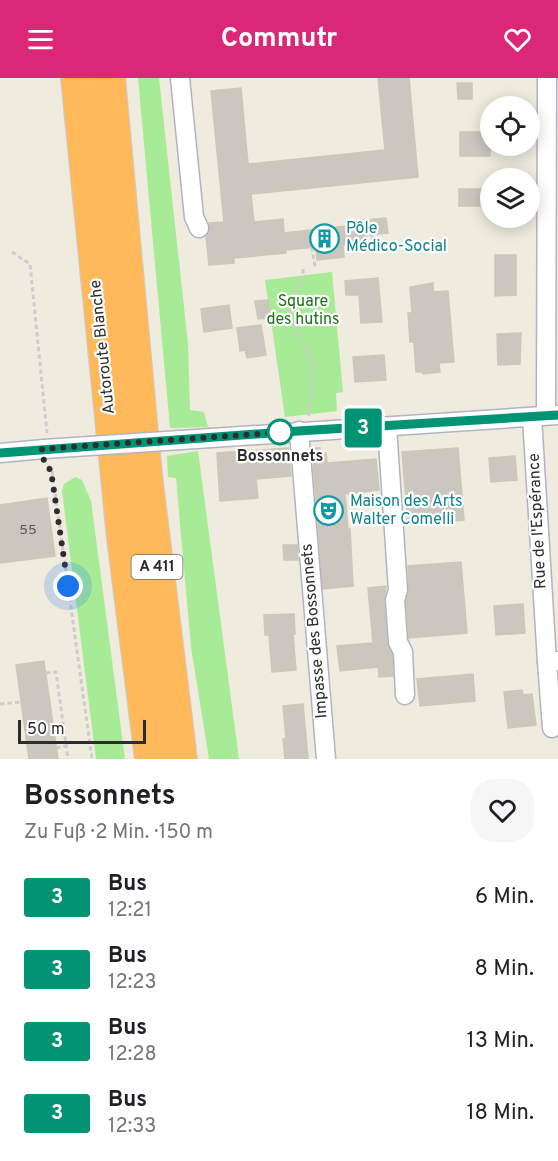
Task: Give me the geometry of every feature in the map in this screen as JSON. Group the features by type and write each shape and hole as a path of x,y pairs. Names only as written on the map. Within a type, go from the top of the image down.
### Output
{"highway":[{"name":"Autoroute Blanche","path":"77,78 123,538 151,759"},
{"name":"Autoroute Blanche","path":"109,78 146,475 181,759"}],"street":[{"path":"180,78 194,217 199,228"},
{"name":"Rue de l'Espérance","path":"547,78 553,144 545,416 552,728"},
{"path":"0,453 304,430 387,427 545,416"},
{"path":"387,427 398,590 395,600 398,642 403,652 405,696"},
{"name":"Impasse des Bossonnets","path":"304,430 326,759"}],"path":[{"path":"372,235 373,241"},
{"path":"312,247 315,267"},
{"path":"12,252 30,264 47,434 41,435 44,461 51,471 92,759"},
{"path":"303,268 303,281 292,296 292,317 307,348 312,365 313,385 304,430"},
{"path":"46,673 56,672 68,759"},
{"path":"0,704 21,702"},
{"path":"56,748 66,746"}],"green space":[{"path":"138,78 159,78 188,344 190,410 204,412 208,427 170,428"},
{"name":"Square des hutins","path":"332,272 343,392 336,393 337,411 285,417 265,280"},
{"path":"198,451 239,759 209,759 191,647 176,478 168,477 167,456"},
{"path":"75,477 82,480 91,501 125,759 96,759 62,491 64,484"}],"building":[{"path":"378,78 409,78 418,177 251,194 254,222 283,219 284,233 346,226 346,222 386,218 388,233 367,235 368,243 343,245 344,257 317,260 316,247 286,250 286,253 234,258 234,263 209,265 206,236 210,230 209,223 224,222 211,91 241,88 248,164 385,150"},
{"path":"457,83 472,83 472,99 458,99"},
{"path":"460,132 480,132 480,156 460,156"},
{"path":"459,189 480,189 480,206 459,206"},
{"path":"495,255 516,255 516,295 495,296"},
{"path":"378,278 382,322 361,323 359,295 346,295 345,281"},
{"path":"433,283 433,292 448,291 454,362 439,363 440,372 423,374 423,372 416,372 414,342 410,342 408,313 412,313 410,287"},
{"path":"268,300 271,318 258,319 255,301"},
{"path":"229,305 232,328 204,332 201,309"},
{"path":"261,325 266,355 247,358 245,350 240,351 237,328"},
{"path":"521,333 520,364 498,365 497,334"},
{"path":"384,355 386,380 355,382 353,357"},
{"path":"288,448 291,476 256,479 258,498 220,501 217,453"},
{"name":"Maison des Arts Walter Comelli","path":"312,448 320,448 320,454 326,453 327,463 376,459 379,490 345,494 348,529 350,529 353,586 323,589"},
{"path":"458,448 464,520 408,524 402,452"},
{"path":"515,456 517,480 491,482 489,458"},
{"path":"47,498 55,556 0,563 0,505"},
{"path":"283,545 297,545 298,560 284,560"},
{"path":"461,562 467,633 409,638 406,601 409,590 408,566"},
{"path":"386,586 384,601 387,643 392,655 393,676 379,677 378,667 340,671 337,646 373,643 368,588"},
{"path":"523,604 525,633 496,635 494,606"},
{"path":"294,614 296,670 272,672 269,635 265,635 264,615"},
{"path":"44,661 58,759 29,759 16,665"},
{"path":"473,674 475,701 420,706 417,679"},
{"path":"522,690 523,695 532,694 536,725 508,728 504,692"},
{"path":"303,704 308,759 285,759 283,706"}],"bus line":[{"name":"3","path":"0,453 558,415"}],"place":[{"name":"Pôle Médico-Social","path":"325,238"},
{"name":"Bossonnets","path":"280,432"},
{"name":"Maison des Arts Walter Comelli","path":"329,511"}],"route":[{"path":"68,586 51,471 44,461 42,449 285,432 280,432"}]}
